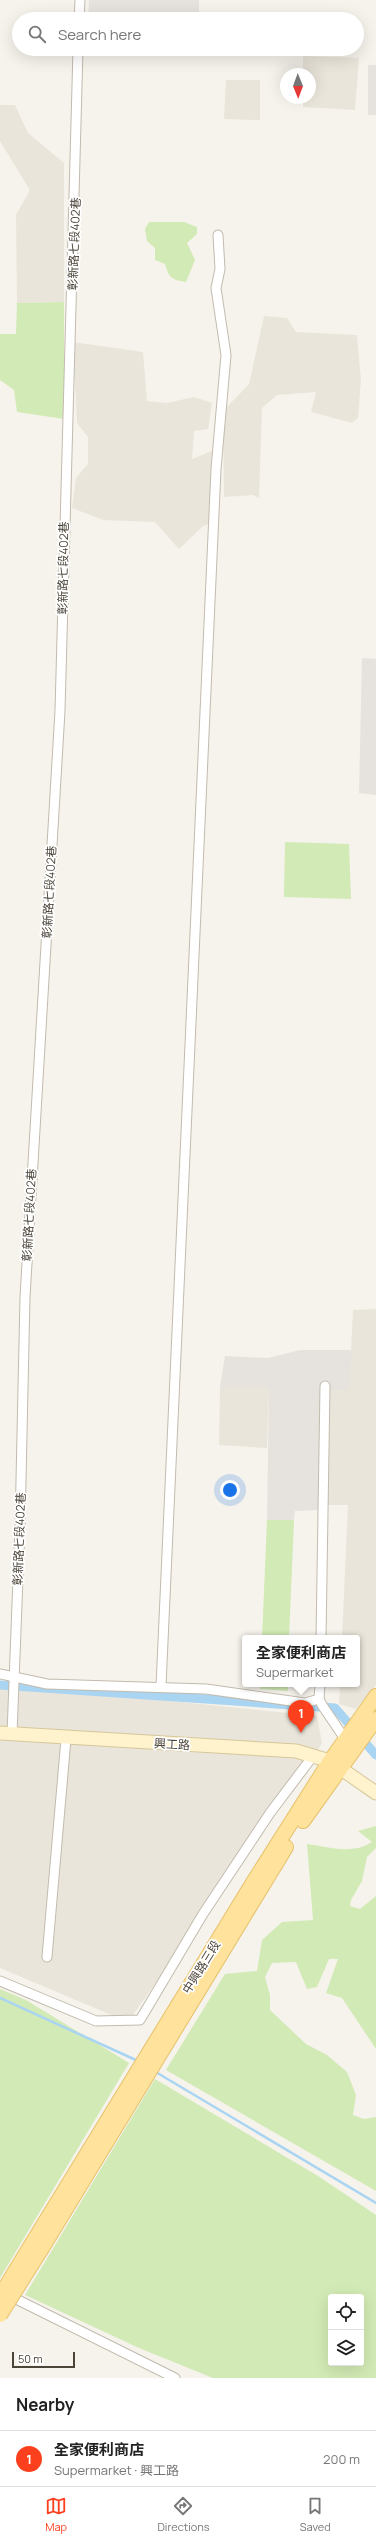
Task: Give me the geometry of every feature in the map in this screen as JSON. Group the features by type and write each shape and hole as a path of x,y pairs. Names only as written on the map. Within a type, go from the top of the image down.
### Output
{"main road":[{"name":"中興路三段","path":"37,2245 241,1901 335,1764 345,1739 376,1696"},
{"name":"中興路三段","path":"345,1739 376,1719"},
{"path":"0,2296 37,2245"},
{"path":"0,2315 37,2245"}],"street":[{"path":"79,12 80,0"},
{"name":"彰新路七段402巷","path":"6,1734 12,1675 20,1526 25,1297 60,711 78,56"},
{"path":"161,1686 216,477 226,355 216,288 220,269 218,234"},
{"path":"321,1635 325,1386"},
{"path":"0,1674 12,1675 47,1684 161,1686 206,1689 305,1703 321,1702"},
{"path":"320,1687 321,1702 345,1739"},
{"name":"興工路","path":"6,1734 289,1750 335,1764 376,1793"},
{"path":"47,1957 66,1738"},
{"path":"0,1981 96,2021 140,2020 203,1914 270,1813 312,1756"},
{"path":"0,2290 175,2378"}],"shaded area":[{"path":"89,0 199,0 199,12 88,12"},
{"path":"303,56 359,58 355,110 303,107 303,104 316,104 316,68 303,68"},
{"path":"368,65 376,65 376,115 368,115"},
{"path":"226,80 260,80 260,120 224,119"},
{"path":"0,105 15,105 28,133 64,163 64,302 17,303 16,215 30,190 0,141"},
{"path":"264,316 287,318 296,332 357,335 361,380 358,418 352,423 311,412 316,392 277,395 262,408 259,498 253,495 224,497 223,423 226,408 249,384"},
{"path":"73,342 143,352 147,401 167,403 194,397 212,403 208,429 194,431 192,459 212,451 209,524 203,526 179,549 155,522 103,520 72,508 76,478 88,464 88,437 77,423"},
{"path":"362,658 376,659 376,795 359,793"},
{"path":"376,1309 376,1685 356,1709 339,1704 340,1687 360,1687 360,1635 342,1635 348,1505 328,1505 326,1390 349,1390 353,1310"},
{"path":"300,1350 352,1350 349,1390 322,1390 318,1510 295,1511 294,1520 267,1520 269,1387 220,1387 225,1356 268,1358"},
{"path":"220,1387 269,1387 267,1448 219,1445"},
{"path":"0,1687 132,1697 317,1716 322,1743 308,1767 128,2022 0,1968"}],"green space":[{"path":"149,222 184,222 197,227 197,234 187,243 195,260 186,282 172,278 165,264 155,260 155,248 147,241 145,229"},
{"path":"64,302 64,419 17,412 14,390 0,380 0,334 16,334 17,303"},
{"path":"285,842 349,844 351,899 284,897"},
{"path":"267,1520 294,1520 289,1635 262,1635"},
{"path":"260,1687 288,1687 288,1691 260,1689"},
{"path":"376,1826 376,1848 367,1857 362,1881 351,1900 350,1906 360,1909 376,1896 376,2049 342,1998 326,1993 338,1959 329,1959 317,1987 307,1989 296,1962 272,1963 265,1977 270,1995 270,2010 306,2044 327,2055 347,2072 356,2095 353,2115 364,2119 376,2117 376,2191 166,2070 225,1974 257,1971 262,1940 282,1922 313,1920 307,1844 341,1849 357,1848 372,1842 358,1831"},
{"path":"0,1989 26,2000 129,2063 0,2278"},
{"path":"155,2079 318,2176 376,2215 376,2378 213,2378 139,2348 25,2295"}],"waterway":[{"path":"0,1685 335,1708 376,1755"},
{"path":"0,1998 138,2061"},
{"path":"154,2071 376,2203"}],"place":[{"name":"全家便利商店","path":"301,1733"}]}
